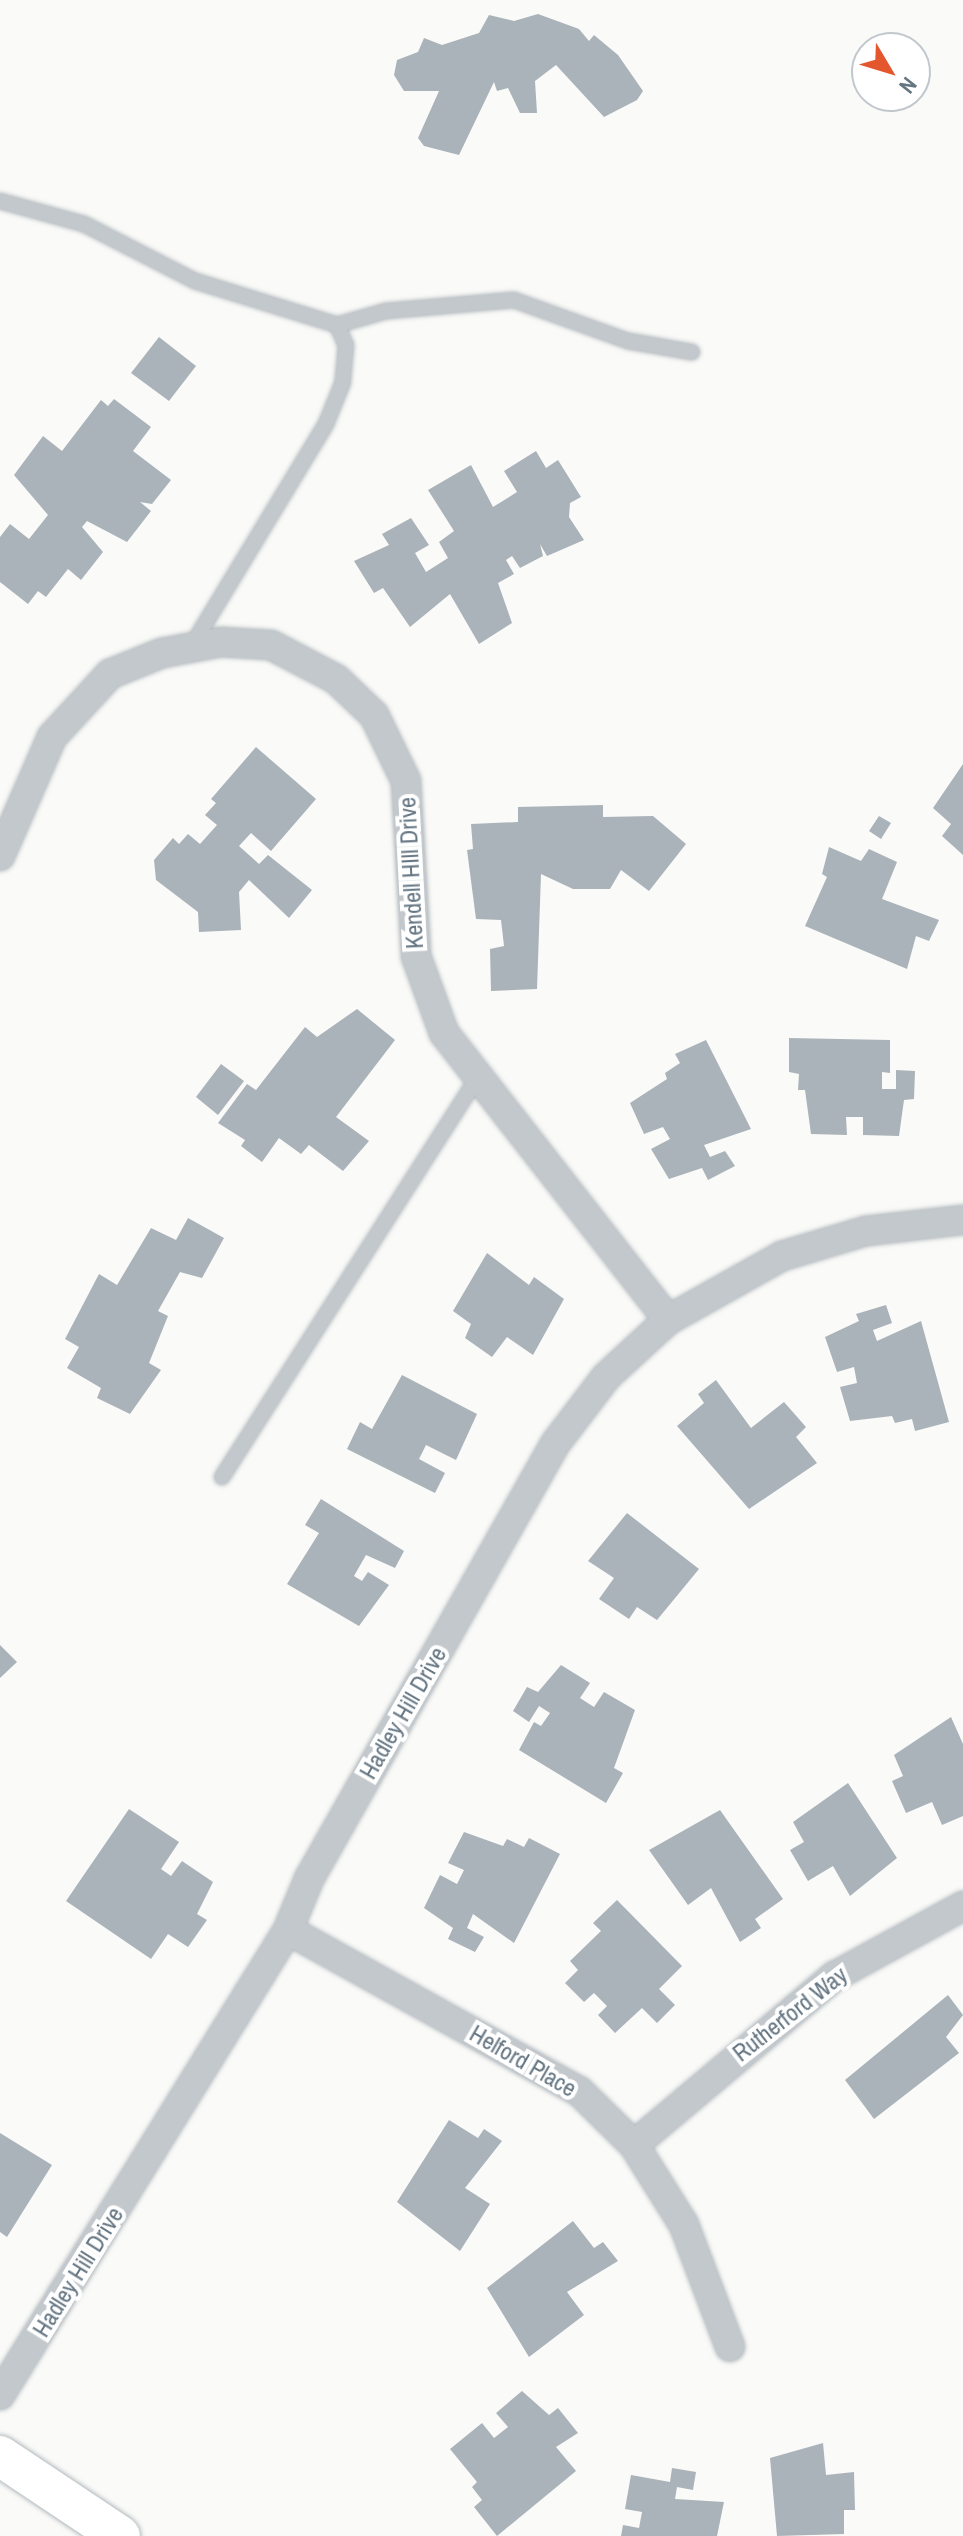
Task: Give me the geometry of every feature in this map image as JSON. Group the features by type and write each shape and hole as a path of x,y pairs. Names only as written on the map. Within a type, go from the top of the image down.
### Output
{"main road":[{"path":"0,2456 120,2536"}],"street":[{"name":"Kendell HIll Drive","path":"0,856 52,737 110,674 191,647 271,645 336,679 374,715 406,781 422,990 478,1077 668,1320"},
{"name":"Hadley Hill Drive","path":"0,2395 288,1930 309,1879 555,1444 606,1377 668,1320 782,1256 866,1231 963,1220"},
{"name":"Rutherford Way","path":"634,2145 835,1976 963,1906"},
{"name":"Helford Place","path":"288,1930 579,2091 634,2145 684,2225 730,2347"}],"lane":[{"path":"0,201 84,224 195,281 337,325 386,311 514,300 628,341 692,352"},
{"path":"191,647 326,424 343,382 346,345 337,325"},
{"path":"222,1477 478,1077"}],"building":[{"path":"538,14 579,29 589,41 594,35 618,55 643,91 637,100 604,117 556,65 535,81 537,113 520,113 508,88 497,91 494,82 459,155 424,146 418,138 439,91 404,91 394,75 397,60 418,52 424,38 442,45 479,33 489,15 514,21"},
{"path":"159,337 196,366 169,401 131,373"},
{"path":"114,399 151,427 133,451 171,480 152,504 140,502 151,511 127,542 87,521 82,527 103,552 81,580 68,569 46,597 38,591 28,604 0,582 0,537 10,524 29,539 48,515 14,475 43,436 62,451 101,400 108,406"},
{"path":"536,451 546,468 558,460 581,497 570,503 569,517 584,540 547,556 540,544 543,556 520,568 512,556 506,560 514,574 498,583 512,623 479,644 450,594 410,627 383,588 374,593 354,561 389,545 382,534 411,518 429,545 415,553 426,572 448,558 439,542 454,531 428,490 471,465 493,507 517,492 504,471"},
{"path":"256,747 316,799 271,851 251,833 239,846 259,864 268,855 312,890 289,918 249,880 239,892 241,930 199,932 198,912 156,880 154,860 173,838 179,844 188,834 200,844 217,825 205,815 216,803 211,799"},
{"path":"963,764 963,855 942,836 951,824 933,808"},
{"path":"603,805 603,817 653,816 686,844 649,891 621,870 610,889 573,889 541,874 537,989 491,991 490,949 504,946 501,920 476,919 467,850 473,849 471,824 518,822 518,807"},
{"path":"879,816 891,823 881,839 869,831"},
{"path":"829,847 861,861 869,849 897,862 882,899 939,920 929,941 916,936 907,969 805,926 827,877 822,874"},
{"path":"357,1009 395,1040 336,1117 369,1141 343,1171 309,1145 301,1154 279,1138 262,1162 241,1146 245,1140 218,1123 247,1084 256,1090 305,1027 317,1037"},
{"path":"789,1038 890,1040 890,1073 882,1072 882,1089 896,1089 896,1070 915,1071 914,1099 904,1100 899,1136 863,1135 863,1117 846,1117 847,1135 811,1134 805,1090 798,1090 799,1074 789,1072"},
{"path":"706,1040 751,1129 704,1145 710,1157 725,1151 735,1166 708,1180 702,1168 669,1179 651,1149 670,1139 663,1127 644,1134 630,1103 667,1079 665,1073 680,1063 675,1054"},
{"path":"221,1064 244,1081 218,1115 196,1097"},
{"path":"188,1218 224,1238 202,1278 180,1272 158,1311 168,1316 149,1363 161,1370 130,1414 97,1398 101,1388 67,1368 79,1347 65,1339 99,1274 117,1285 151,1228 176,1240"},
{"path":"487,1253 529,1285 534,1277 564,1299 533,1355 507,1337 492,1357 465,1338 471,1324 453,1311"},
{"path":"886,1305 892,1323 873,1330 877,1341 921,1321 949,1422 915,1431 912,1419 895,1423 892,1416 850,1421 840,1387 857,1383 854,1367 837,1372 825,1337 859,1321 856,1314"},
{"path":"402,1375 477,1414 456,1460 426,1445 419,1459 445,1473 435,1493 347,1449 360,1422 372,1429"},
{"path":"716,1380 751,1428 784,1402 806,1427 796,1437 817,1463 749,1509 677,1426 704,1403 698,1394"},
{"path":"321,1499 404,1551 395,1568 366,1555 354,1576 362,1581 368,1572 389,1585 359,1626 287,1584 319,1533 305,1525"},
{"path":"627,1513 699,1569 657,1620 637,1607 629,1619 599,1599 614,1578 588,1561"},
{"path":"0,1645 17,1662 0,1678"},
{"path":"561,1665 590,1683 580,1698 594,1707 604,1692 635,1710 614,1768 623,1773 606,1803 519,1750 534,1722 541,1726 550,1713 539,1706 529,1722 513,1711 527,1687 538,1692"},
{"path":"951,1717 963,1744 963,1816 942,1825 932,1802 906,1813 892,1781 903,1776 894,1755"},
{"path":"848,1783 897,1858 850,1896 833,1866 808,1881 790,1850 804,1842 793,1822"},
{"path":"129,1809 179,1842 161,1869 171,1876 182,1861 213,1882 197,1914 207,1920 188,1947 168,1934 151,1959 66,1901"},
{"path":"720,1810 783,1899 755,1919 761,1928 740,1942 711,1888 688,1905 649,1850"},
{"path":"464,1832 503,1846 507,1839 524,1847 529,1838 560,1854 514,1943 473,1914 467,1928 484,1937 475,1952 448,1939 453,1928 424,1908 440,1875 457,1884 464,1870 448,1863"},
{"path":"617,1900 682,1966 659,1989 675,2005 657,2023 642,2008 615,2033 598,2015 607,2006 594,1993 584,2002 565,1983 578,1970 570,1961 601,1931 593,1923"},
{"path":"948,1995 963,2015 946,2037 959,2053 874,2119 845,2080"},
{"path":"449,2120 478,2138 484,2129 502,2141 465,2188 490,2204 460,2251 397,2202"},
{"path":"0,2133 52,2165 7,2237 0,2232"},
{"path":"573,2221 594,2248 603,2242 618,2261 567,2292 584,2315 529,2357 487,2288"},
{"path":"522,2391 549,2415 558,2408 578,2433 556,2447 576,2471 497,2536 474,2507 482,2500 472,2487 477,2482 450,2449 482,2423 494,2438 508,2427 496,2413"},
{"path":"823,2443 826,2475 854,2472 855,2510 844,2510 844,2534 777,2536 770,2458"},
{"path":"672,2468 696,2472 693,2490 677,2487 675,2499 724,2502 717,2536 621,2536 623,2525 639,2528 642,2512 625,2509 631,2475 670,2482"}]}
